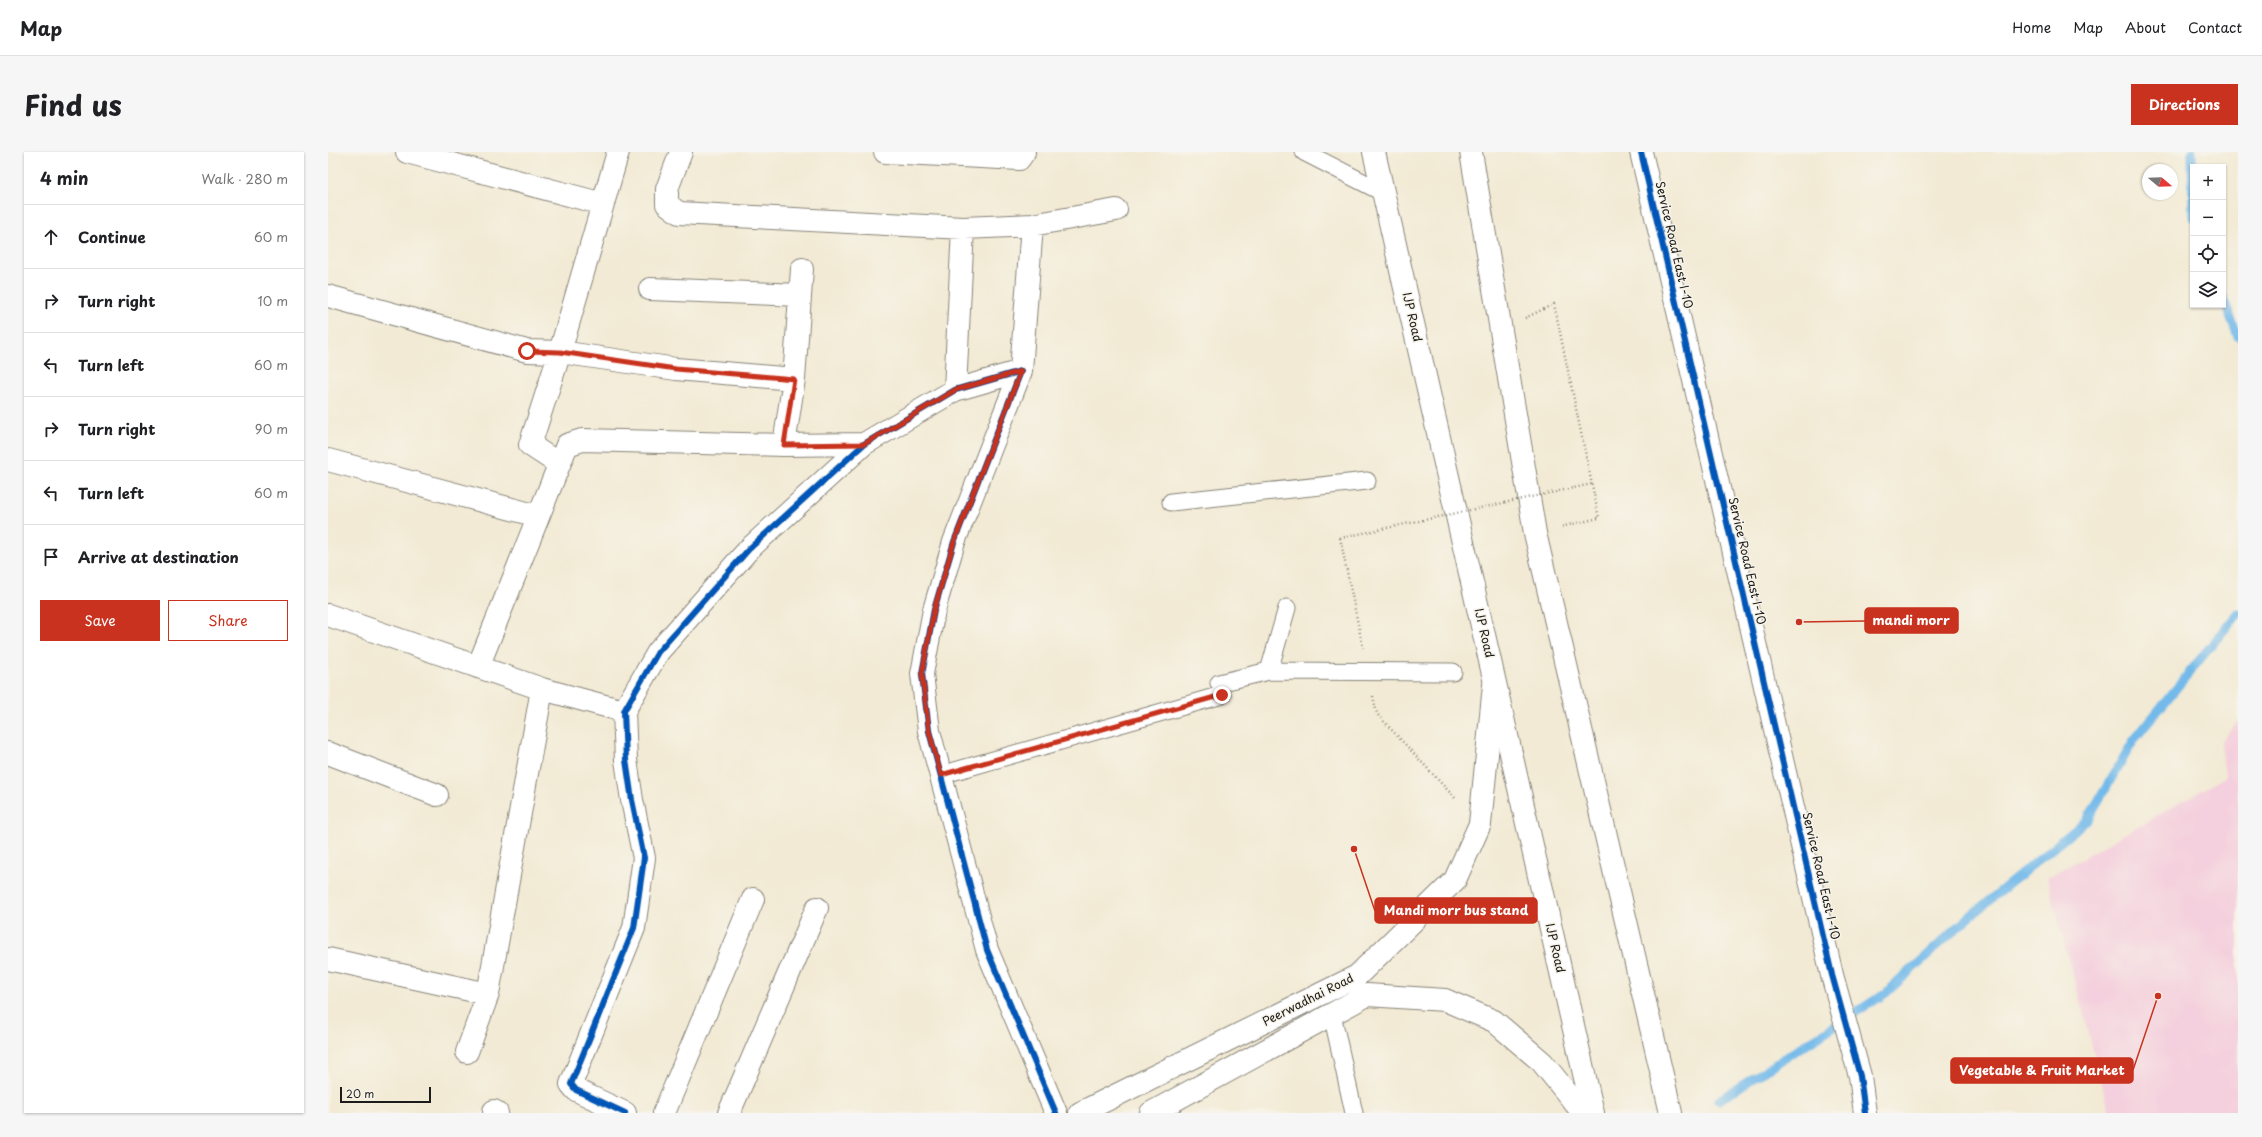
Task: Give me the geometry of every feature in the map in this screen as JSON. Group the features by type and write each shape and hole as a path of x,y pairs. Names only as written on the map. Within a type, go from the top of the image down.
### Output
{"main road":[{"path":"407,152 604,204"},
{"path":"559,464 530,445 560,352 618,152"},
{"path":"681,152 667,189 667,204 679,212 963,228 1032,226 1116,210"},
{"path":"885,152 1019,160 1024,152"},
{"name":"IJP Road","path":"1374,152 1593,1113"},
{"path":"1471,152 1534,533 1671,1113"},
{"name":"Service Road East I-10","path":"1641,152 1832,975 1860,1076 1865,1113"},
{"path":"1032,226 1021,371 954,542 934,610 922,674 929,731 987,950 1056,1113"},
{"path":"955,390 963,228"},
{"path":"784,445 794,379 802,269"},
{"path":"650,289 800,295"},
{"path":"328,296 527,351 560,352 676,369 794,379"},
{"path":"625,1113 576,1090 571,1084 634,928 643,866 644,858 632,800 626,760 624,711 658,652 749,549 864,444 955,390 1021,371"},
{"path":"478,667 567,445 582,440 784,445 864,444"},
{"path":"328,460 538,516"},
{"path":"328,615 542,689 624,711"},
{"name":"Peerwadhai Road","path":"1080,1113 1357,976 1455,880 1480,824 1494,679"},
{"path":"467,1052 488,994 542,689"},
{"path":"328,753 437,795"},
{"path":"664,1113 753,899"},
{"path":"729,1113 817,908"},
{"path":"328,959 488,994"},
{"path":"1150,1113 1367,995 1445,1000 1494,1021 1542,1062 1582,1113"}],"lane":[{"path":"1304,152 1384,193"},
{"path":"1171,502 1367,481"},
{"path":"1270,672 1287,608"},
{"path":"941,775 1221,689 1270,672 1453,672"},
{"path":"1332,1014 1354,1113"}],"path":[{"path":"1534,533 1599,518 1554,304"},
{"path":"1364,653 1340,538 1592,484"},
{"path":"1372,691 1377,714 1480,824"}],"shaded area":[{"path":"2238,721 2238,1113 2110,1113 2047,878 2225,777 2221,742"}],"waterway":[{"path":"2192,152 2193,200"},
{"path":"2226,305 2238,337"},
{"path":"1719,1100 1886,993 1969,917 2087,820 2134,740 2238,613"}],"cycle path":[{"path":"1641,152 1832,975 1860,1076 1865,1113"},
{"path":"625,1113 576,1090 571,1084 634,928 644,858 632,800 626,760 624,711 658,652 749,549 864,444 955,390 1021,371 954,542 934,610 922,674 929,731 987,950 1056,1113"}],"place":[{"name":"mandi morr","path":"1799,622"},
{"name":"Mandi morr bus stand","path":"1354,849"},
{"name":"Vegetable & Fruit Market","path":"2158,996"}],"route":[{"path":"527,351 560,352 676,369 794,379 784,445 864,444 955,390 1021,371 954,542 934,610 922,674 929,731 941,775 1222,695"}]}
